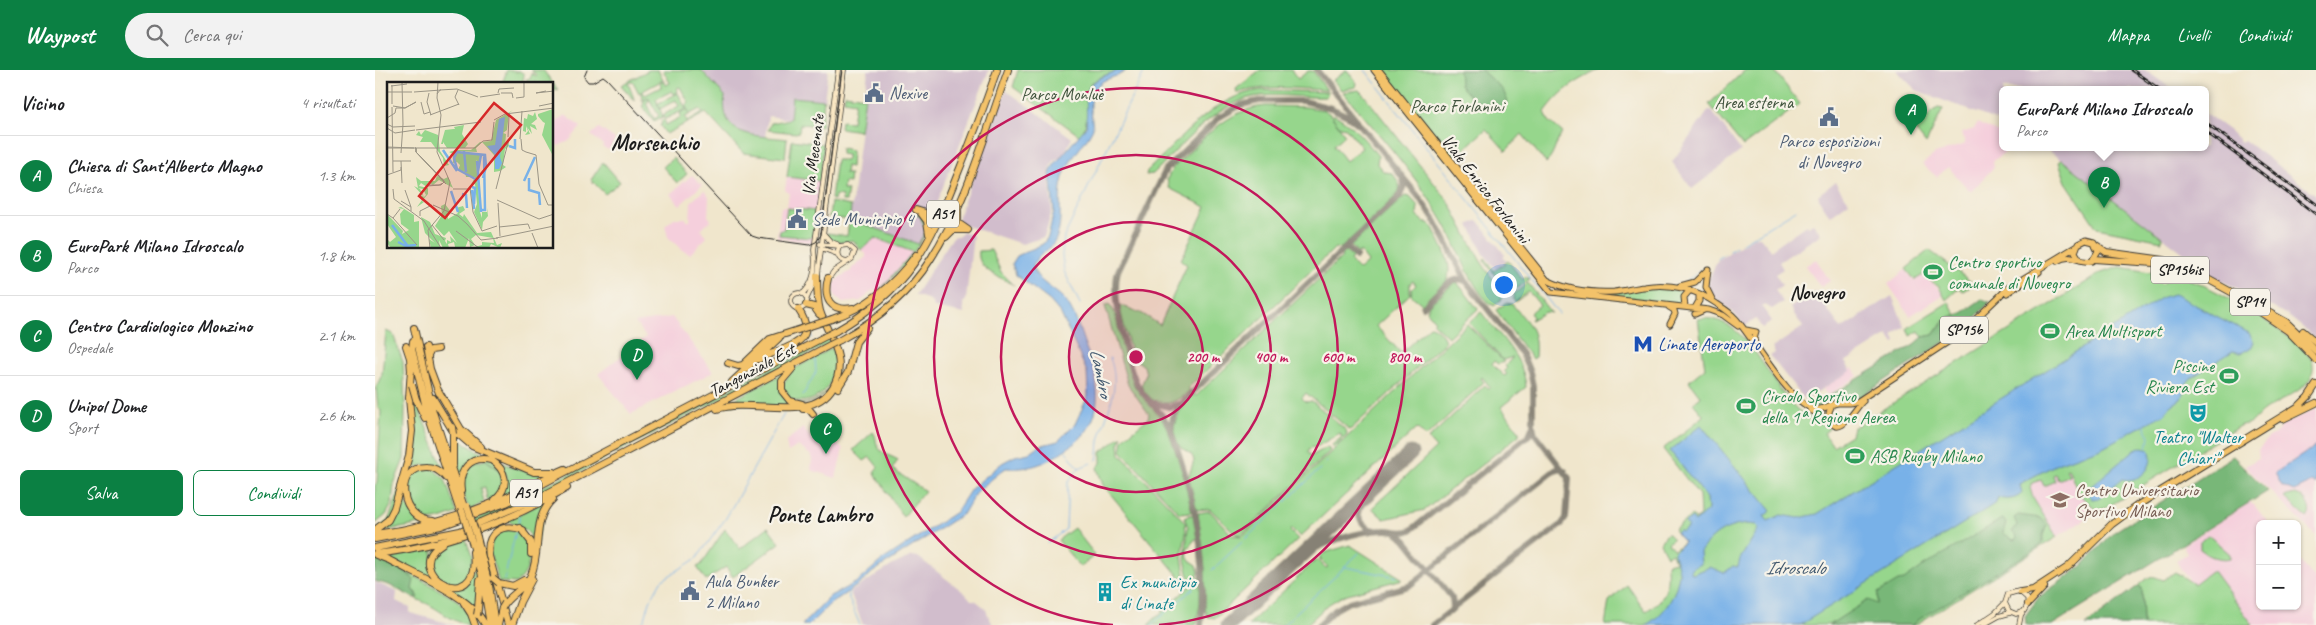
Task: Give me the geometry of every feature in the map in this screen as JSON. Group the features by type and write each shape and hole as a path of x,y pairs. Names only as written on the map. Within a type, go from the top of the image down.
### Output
{"highway":[{"name":"Tangenziale Est","path":"375,539 424,530 477,514 528,492 836,331 879,302 913,266 940,220 997,71"},
{"name":"Tangenziale Est","path":"375,548 460,531 538,498 811,356 840,340 885,310 905,292 930,261 950,224 968,181 1007,73"},
{"path":"728,364 743,365 770,340 832,319 870,302 896,279 918,252 929,234 964,150 974,133"},
{"path":"930,261 935,257 951,232 968,230 959,224 957,218 968,181"},
{"path":"929,234 926,219 916,210 932,215 943,204"},
{"name":"SP15bis","path":"2096,245 2106,252 2191,268 2280,315 2299,328 2316,344"},
{"name":"SP15bis","path":"2095,259 2154,264 2176,268 2201,279 2252,307 2288,331 2316,358"},
{"name":"SP14","path":"2177,264 2202,275 2282,320 2299,333 2316,351"},
{"path":"693,418 730,406 797,407 810,405 828,393 835,383 838,371 838,357 820,311 817,299 817,276"},
{"path":"828,278 826,294 832,304 843,309 859,307"},
{"path":"807,301 820,311"},
{"path":"807,301 814,307 822,320 835,354 835,372 831,385 819,397 805,403 793,402 782,392 782,380 792,369 811,356"},
{"path":"756,360 768,354 793,347 800,341 804,335 805,325 798,309"},
{"path":"837,388 848,372 859,336 885,310"},
{"path":"400,485 411,456 415,438 412,402 415,378 413,330"},
{"path":"413,330 419,342 432,394 462,492"},
{"path":"413,330 433,412 484,572 492,625"},
{"path":"723,390 768,347 786,334"},
{"path":"413,341 432,420 463,508"},
{"path":"406,346 416,399 443,461"},
{"path":"427,347 438,390 453,430 454,466"},
{"path":"428,356 431,350 438,349"},
{"path":"415,359 427,412 454,494"},
{"path":"375,530 392,514 412,440 409,398 411,369"},
{"path":"2021,592 2033,590 2068,567 2112,524 2132,509 2289,411 2307,398 2316,385"},
{"path":"438,390 461,429 470,439 499,458"},
{"path":"2026,608 2039,590 2072,568 2127,516 2283,419 2305,404 2316,390"},
{"path":"432,394 441,414 455,433 472,446 534,472 545,473 562,470"},
{"path":"2283,419 2316,403"},
{"path":"770,406 782,409 807,409 813,414"},
{"path":"375,534 415,528 451,518 485,506 594,457"},
{"path":"463,508 461,476 467,465 475,460 484,458 497,463 505,475 504,489 496,500 485,506"},
{"path":"451,518 430,521 419,518 408,505 404,493 404,484 409,475 416,469 431,467 442,473 463,508"},
{"path":"375,555 472,538 490,526 526,510 568,487 591,472"},
{"path":"492,625 503,606 531,576 541,518 548,504 568,487"},
{"path":"472,538 496,581 508,586 521,582 528,576 532,548 528,536 516,525 508,523 490,526"},
{"path":"508,625 489,556 488,545 492,536 501,528 513,526 523,530"},
{"path":"512,625 520,602 535,571 538,534"},
{"path":"472,538 473,571 470,578 461,585 451,587 443,585 431,574 430,560 434,550 443,543 472,538"},
{"path":"473,552 492,625"},
{"path":"375,555 389,560 425,579 471,606 492,625"},
{"path":"477,625 479,576"},
{"path":"425,579 464,604 477,625"}],"main road":[{"name":"Via Mecenate","path":"798,309 793,305 792,299 797,294 802,294 809,287 815,270 815,245 838,70"},
{"name":"Via Mecenate","path":"807,301 817,276 844,70"},
{"name":"Viale Enrico Forlanini","path":"1374,70 1551,292 1562,294 1579,292"},
{"name":"Viale Enrico Forlanini","path":"1379,70 1547,280 1579,292"},
{"path":"823,233 831,242 842,246"},
{"path":"2085,240 2091,240 2096,245 2098,253 2095,259 2087,262 2080,260 2076,253 2077,246 2085,240"},
{"path":"815,245 851,246 855,251 853,259 828,278"},
{"path":"821,246 837,254 841,260 847,262"},
{"path":"837,254 842,246"},
{"name":"SP15b","path":"1722,307 1747,331 1756,332 1754,340 1762,354 1802,403 1816,409 1831,407 1836,404 1858,401 1951,341 2009,287 2077,246"},
{"name":"SP15b","path":"1850,416 1859,404 1961,338 2012,289 2060,259 2069,257 2080,260"},
{"path":"1579,292 1614,292 1652,286 1676,286 1694,283 1708,269 1705,281 1707,291 1722,307"},
{"path":"1676,286 1699,294 1722,307"},
{"path":"1685,307 1683,297 1690,290"},
{"path":"1579,292 1671,307 1675,311 1674,319 1670,324"},
{"path":"798,309 807,301 802,294"},
{"path":"1695,311 1699,301 1699,294"},
{"path":"1659,305 1685,307 1695,311 1709,310 1723,315 1737,324 1796,401 1810,411 1830,419 1835,424 1842,425 1848,422 1850,416 1849,410 1844,404"},
{"path":"1830,419 1831,407"},
{"path":"1977,625 1995,613 2005,603 2009,593 2015,591 2021,592 2027,597 2026,608 2021,615 2019,625 2005,603"},
{"path":"1983,625 1999,616 2026,608"}],"shaded area":[{"path":"701,70 828,70 824,100 793,97 790,119 768,116 765,137 748,135 738,131 728,122 724,108 725,96"},
{"path":"868,70 989,70 933,212 934,216 918,244 850,219"},
{"path":"1896,70 2145,70 2168,86 1999,86 1999,121 1916,90"},
{"path":"1006,90 1072,138 1063,155 1053,162 1049,173 1052,211 1044,237 1022,244 961,224 958,217"},
{"path":"1709,110 1711,110 1741,151 1692,189 1672,162"},
{"path":"565,115 581,127 569,141 558,146 554,143 554,124"},
{"path":"2209,116 2230,131 2241,142 2244,140 2316,195 2316,338 2287,315 2252,295 2181,262 2185,254 2049,151 2209,151"},
{"path":"1977,123 1999,133 1999,151 2007,151 1993,161 1994,167 1971,192 1948,167 1937,177 1922,164 1935,154 1965,144 1962,133 1974,129"},
{"path":"599,128 615,139 609,150 602,147 603,145 591,135"},
{"path":"692,175 702,185 680,205 670,194"},
{"path":"787,177 820,181 816,211 820,212 815,243 777,238 781,207 787,207 789,193 785,190"},
{"path":"1835,182 1849,202 1830,216 1818,195"},
{"path":"704,190 709,196 708,216 711,220 701,230 707,237 690,254 683,251 668,237 665,226 674,218 686,218 687,221 690,221 691,202"},
{"path":"1479,221 1505,255 1503,257 1506,261 1496,269 1484,254 1469,225"},
{"path":"1813,223 1821,234 1779,262 1783,269 1775,274 1782,285 1775,290 1783,302 1772,309 1765,305 1762,307 1772,321 1762,328 1756,319 1745,326 1731,310 1710,294 1708,287 1709,278 1718,260 1754,237 1759,236 1772,251 1773,248 1806,225 1807,227"},
{"path":"962,232 973,235 966,300 963,303 964,314 935,308 930,300 915,295 953,237 961,235"},
{"path":"875,238 913,252 881,289 871,291 860,301 843,303 835,296 834,284 866,257 866,254 861,250"},
{"path":"1816,259 1830,281 1821,287 1805,266"},
{"path":"1905,270 1915,281 1922,276 1938,288 1943,295 1910,316 1888,284"},
{"path":"1815,291 1841,329 1892,296 1905,327 1893,335 1896,342 1894,344 1888,335 1845,362 1851,371 1805,400 1770,356 1775,353 1772,348 1803,327 1790,308"},
{"path":"672,317 713,372 631,414 598,374 646,337 635,323"},
{"path":"1853,368 1858,376 1828,396 1823,389"},
{"path":"2316,409 2316,536 2245,466 2259,458 2258,450 2284,424"},
{"path":"803,428 813,441 821,432 843,449 836,478 811,470 812,456 798,446 788,452 786,441"},
{"name":"Centro Universitario Sportivo Milano","path":"2068,468 2076,491 2095,508 2092,515 2057,537 2033,498 2030,488 2032,483"},
{"path":"2250,503 2254,505 2266,520 2256,520 2256,610 2301,610 2301,562 2316,580 2316,625 2253,625 2211,572 2194,585 2181,570 2176,560 2187,554 2183,545"},
{"path":"912,556 918,557 966,594 971,600 975,600 985,608 993,625 863,625 850,592 893,565"},
{"path":"375,582 397,592 396,601 410,608 410,613 455,625 375,625"}],"green space":[{"path":"507,70 518,72 518,70 524,74 523,82 503,82"},
{"path":"531,70 543,70 552,82 528,82 526,79 530,79 532,73 537,75"},
{"path":"649,70 658,70 663,80 639,93 633,82 628,83 635,101 621,85"},
{"path":"663,70 701,70 725,96 725,110 728,120 734,127 753,135 787,139 785,158 743,153 706,113 666,134 660,125 664,119 666,125 681,117 680,113 687,109 689,115 685,117 687,121 703,113 700,109 690,114 685,105 689,103 680,87 677,88 678,92 674,94 672,91 656,99 663,117 654,121 642,106 644,104 643,101 648,98 649,101 646,103 654,119 659,116 648,97 642,100 641,93 643,92 645,95 661,87 660,83 664,81 666,85 670,83"},
{"name":"Parco Monluè","path":"1018,70 1120,70 1091,83 1086,123 1080,136 1013,87"},
{"path":"1260,70 1291,70 1298,79 1308,71 1313,71 1327,90 1270,88 1237,93 1236,89"},
{"path":"1347,70 1357,83 1356,87 1341,90 1333,80"},
{"name":"Parco Forlanini","path":"1381,70 1599,70 1569,87 1545,112 1549,121 1563,133 1552,156 1546,163 1522,134 1506,151 1486,129 1453,159"},
{"path":"1459,70 1481,70 1503,90 1508,102 1495,108 1481,104 1469,95 1460,84"},
{"name":"Area esterna","path":"1745,70 1774,70 1800,104 1743,146 1709,104"},
{"path":"1261,90 1328,92 1326,97 1262,96 1239,101 1199,128 1153,174 1146,175 1147,171 1198,121 1228,101 1244,94"},
{"path":"1359,90 1449,202 1480,260 1503,294 1502,299 1494,306 1480,293 1449,232 1426,195 1400,159 1343,92"},
{"path":"678,93 686,109 665,119 663,115 679,106 676,100 660,109 657,104"},
{"path":"845,94 865,97 860,131 840,128 841,121 852,122 855,102 844,100"},
{"path":"792,97 824,100 821,126 800,124 799,132 796,133 768,130 771,123 790,119"},
{"path":"1266,106 1306,107 1324,110 1330,114 1345,135 1334,145 1346,161 1362,148 1346,128 1340,127 1333,118 1333,114 1340,118 1358,132 1378,156 1377,164 1384,172 1392,173 1398,182 1399,190 1395,197 1340,249 1335,248 1188,388 1190,390 1170,403 1158,402 1146,394 1141,386 1146,374 1144,366 1132,357 1119,305 1141,313 1160,325 1187,265 1181,260 1206,207 1169,188 1167,179 1173,168 1215,128 1239,113 1252,108"},
{"path":"1938,108 1943,109 1926,144 1909,122 1911,120 1916,125"},
{"path":"792,140 824,144 820,181 787,177"},
{"path":"841,148 852,150 851,167 846,166 845,174 850,174 849,183 844,182 843,190 848,190 846,201 842,201 842,196 835,195 834,200 831,199 836,160 847,160 847,155 841,154"},
{"path":"673,158 687,174 677,183 663,167"},
{"path":"2062,160 2162,237 2162,241 2097,228 2066,182 2059,162"},
{"path":"603,162 620,182 605,194 591,180"},
{"path":"1405,196 1410,197 1418,206 1417,215 1423,222 1430,224 1433,228 1448,261 1448,278 1435,295 1422,304 1411,295 1412,289 1416,285 1413,281 1410,283 1410,294 1376,326 1401,353 1430,326 1439,332 1445,342 1350,430 1306,393 1302,398 1306,402 1312,401 1346,430 1347,434 1334,447 1332,445 1342,437 1340,433 1316,447 1310,448 1308,452 1311,456 1328,447 1330,451 1241,535 1236,534 1210,509 1197,510 1188,478 1194,460 1191,454 1180,447 1175,437 1175,423 1180,410 1194,394 1196,396 1342,257 1341,255 1345,251 1352,257 1350,261 1359,270 1368,262 1360,252 1357,253 1351,246"},
{"path":"831,202 851,206 850,219 918,244 926,231 920,216 913,214 914,212 923,216 927,230 925,235 905,265 881,289 913,252 875,238 861,250 853,240 843,242 830,239 827,233 847,236 849,220 829,217"},
{"path":"787,208 816,211 814,234 811,238 779,235 780,231 784,229"},
{"path":"991,250 1001,272 1014,285 990,272 981,263 979,251"},
{"name":"Centro sportivo comunale di Novegro","path":"1929,250 1974,284 1963,291 1959,288 1946,300 1939,287 1923,275 1915,280 1906,269"},
{"path":"1485,258 1494,271 1508,261 1523,280 1525,277 1530,279 1509,294 1484,260"},
{"name":"Idroscalo","path":"2120,267 2156,273 2158,281 2162,284 2177,278 2195,281 2231,299 2272,325 2303,350 2313,362 2312,375 2302,388 2264,410 2251,422 2241,425 2106,508 2098,510 2081,496 2068,468 2066,469 2069,475 2058,480 2055,474 2053,475 2055,481 2044,486 2041,480 2032,483 2030,488 2033,498 2057,537 1915,625 1605,625 1609,601 1627,585 1646,611 1659,601 1667,586 1667,564 1675,562 1672,553 1667,556 1660,543 1665,535 1668,534 1673,539 1668,543 1674,550 1684,542 1674,530 1692,515 1696,520 1700,515 1699,495 1663,449 1704,416 1693,403 1701,397 1689,381 1705,368 1698,319 1715,320 1730,326 1743,338 1798,410 1828,427 1829,429 1824,433 1833,446 1851,435 1853,428 2101,273"},
{"path":"1456,281 1478,309 1448,337 1433,323 1435,321 1427,311 1429,305"},
{"path":"1528,283 1551,313 1545,312 1531,320 1533,317 1530,313 1540,305 1529,292 1515,302 1513,299 1514,294"},
{"path":"1652,287 1685,291 1682,298 1683,304 1577,292 1596,293"},
{"path":"1982,299 1990,302 1964,329 1857,399 1816,408 1813,406 1914,345 1923,337 1933,335 1948,317 1962,313"},
{"path":"1949,302 1956,315 1943,321 1933,335 1923,337 1919,331 1910,336 1907,328"},
{"path":"1506,303 1512,304 1531,328 1535,340 1535,357 1532,359 1496,310"},
{"path":"1109,304 1114,311 1134,385 1140,394 1159,413 1172,440 1192,512 1179,513 1121,451 1123,439 1148,418 1149,414 1128,385 1105,306"},
{"path":"1481,312 1509,346 1521,366 1526,387 1501,407 1519,431 1519,435 1425,510 1384,519 1372,508 1436,448 1428,439 1485,385 1488,388 1490,387 1482,377 1481,379 1484,382 1426,437 1417,428 1300,537 1292,529 1290,531 1298,539 1215,618 1208,617 1205,609 1205,569 1198,513 1210,511 1232,535 1242,536 1467,324 1504,362 1498,364 1494,361 1492,364 1504,376 1507,374 1504,371 1507,368 1505,366 1513,357 1503,360 1469,323"},
{"path":"386,331 393,334 403,362 405,408 404,459 394,484 392,504 386,515 375,524 375,485 377,483 381,411 378,407 376,388 382,374"},
{"path":"827,338 830,343 613,454 618,448"},
{"path":"832,348 835,369 832,380 826,389 819,396 810,400 789,399 782,386 792,370"},
{"path":"835,353 837,366 835,379 831,387 822,397 818,398 825,393 833,381 836,367"},
{"path":"787,371 780,386 785,398 799,404 806,404 782,406 724,405"},
{"path":"414,397 445,473 434,468 422,466 407,473 417,440"},
{"path":"873,432 880,450 898,460 892,469 925,491 903,517 874,472 878,467 870,457 864,461 853,450"},
{"path":"455,434 484,454 513,467 539,474 549,474 498,499 507,476 482,457 460,475 458,474 455,463"},
{"path":"1122,437 1119,444 1120,454 1185,522 1186,533 1182,557 1187,586 1103,485 1097,468 1101,463 1101,452"},
{"path":"610,455 548,491 475,524 473,519 496,510 604,456"},
{"path":"2233,456 2268,491 2052,625 2026,625 2025,616 2039,597 2082,566 2114,532"},
{"path":"486,460 500,469 504,484 494,499 489,502 485,487 481,488 484,502 470,509 463,492 464,474 472,464"},
{"path":"432,468 445,479 457,513 434,520 427,520 421,517 411,505 406,490 406,483 408,477 413,472"},
{"path":"402,484 407,506 430,522 375,531 388,521"},
{"path":"2295,494 2302,497 2309,507 2307,518 2284,497"},
{"path":"551,498 546,506 534,552 529,533 507,520"},
{"path":"1193,514 1197,537 1187,549 1188,559 1197,565 1199,572 1197,576 1200,578 1200,603 1196,625 1148,625 1191,585 1185,560 1188,527 1184,517"},
{"path":"2018,515 2041,518 2047,525 2043,535 2043,542 2040,546 1918,620 1913,625 1829,625 1868,600 1877,604 1878,593 1898,581 1904,580 2000,520 2003,519 2006,523 2003,533 2013,540 2016,539 2017,536 2012,532 2017,525 2014,518"},
{"path":"768,527 780,543 733,577 726,567 706,580 697,567 701,565 725,529 740,549"},
{"path":"1074,528 1095,555 1080,567 1058,540"},
{"path":"502,530 518,530 528,543 528,565 524,575 516,583 499,582 490,554 492,539"},
{"path":"2208,535 2230,554 2230,558 2214,557 2200,549 2200,541"},
{"path":"465,537 472,556 469,577 457,584 438,580 431,565 436,550"},
{"path":"440,544 433,549 431,576 457,587 476,567 479,583 476,608 384,556"},
{"path":"1350,545 1403,579 1344,595 1329,604 1306,625 1248,625 1317,559 1326,568 1328,567 1319,558 1324,553"},
{"path":"375,557 384,559 457,600 466,610 474,625 452,619 432,606 416,599 418,595 412,589 411,576 399,568 375,560"},
{"path":"375,560 391,564 406,572 414,580 412,589 418,597 414,598 389,585 375,581"},
{"path":"2213,571 2253,625 2143,625 2142,589 2138,586 2145,580 2155,577 2163,580 2175,572 2194,584"},
{"path":"2138,586 2142,588 2143,625 2086,625"}],"water":[{"path":"1120,70 1127,70 1099,84 1092,95 1091,114 1093,128 1065,171 1061,185 1060,224 1056,239 1033,265 1038,277 1063,298 1077,321 1092,365 1097,390 1095,415 1090,426 1072,445 1049,460 1026,468 1006,468 1003,470 976,492 964,513 873,572 861,583 830,604 809,625 802,625 830,596 857,582 881,561 956,512 971,489 1002,463 1015,456 1029,453 1039,446 1058,441 1075,424 1088,396 1087,372 1061,314 1050,301 1016,275 1012,264 1017,256 1043,244 1048,237 1054,211 1050,173 1054,165 1086,127 1087,96 1091,84 1106,75"},
{"name":"Idroscalo","path":"2174,294 2249,333 2254,342 2251,348 2241,353 2233,351 2191,378 2186,384 2181,399 2164,414 2101,448 2057,464 2023,482 2020,485 2022,493 2017,497 2008,499 1998,498 1996,503 1800,625 1646,625 1653,621 1669,604 1675,590 1679,571 1674,552 1684,542 1676,533 1680,530 1682,532 1688,527 1685,523 1692,518 1695,522 1708,510 1707,498 1670,451 1701,425 1771,511 1764,516 1768,521 1781,515 1799,518 1817,514 2163,297","holes":["1748,524 1756,525 1759,528 1740,559 1738,567 1733,566 1724,573 1710,567 1693,574 1691,573 1691,569 1701,564 1700,552 1715,536 1733,527"]},
{"path":"2316,446 2316,485 2312,482 2294,491 2282,486 2275,473"},
{"path":"2142,447 2149,449 2151,455 2151,462 2145,472 2135,479 2122,479 2099,498 2092,499 2088,492 2089,488 2133,451"}],"waterway":[{"path":"1080,304 1064,271 1062,255 1064,237 1145,70"},
{"path":"1365,70 1530,278"},
{"path":"1741,244 1796,210"},
{"path":"1730,251 1736,247"},
{"path":"1718,259 1724,254"},
{"path":"1685,282 1705,267"},
{"path":"1532,280 1559,314"},
{"path":"811,334 812,338"},
{"name":"Lambro","path":"1097,460 1099,441 1114,390 1113,369 1110,358"},
{"path":"803,395 816,372 815,359"},
{"path":"640,625 645,619 650,601 661,581 697,558 726,518 784,414"},
{"path":"2145,424 2149,437 2147,448"},
{"path":"1066,451 1079,468 1091,463"},
{"path":"1324,465 1327,462"},
{"path":"1048,543 1066,529 1068,482 1079,468"},
{"path":"1212,570 1320,469"},
{"path":"518,524 520,516"},
{"path":"504,580 516,531"},
{"path":"1345,566 1359,553"},
{"path":"1283,625 1345,567 1397,577"},
{"path":"1151,625 1194,588"},
{"path":"848,591 849,599 860,625"}],"taxiway":[{"path":"1317,70 1357,120"},
{"path":"1201,625 1203,576 1198,526 1193,502 1187,478 1168,424 1140,389 1130,366 1121,331 1116,282 1118,271 1166,169 1220,117 1241,105 1259,101 1304,101 1331,108 1348,116 1361,126 1418,196 1436,222 1466,281 1522,354 1530,372 1533,386 1533,425 1529,435 1411,530 1404,532 1373,531 1351,535 1328,543 1298,559"},
{"path":"1171,430 1173,416 1180,404 1400,196 1404,185 1403,178"},
{"path":"1344,249 1348,249 1356,257"},
{"path":"1423,307 1448,283 1460,279 1465,281"},
{"path":"1155,403 1169,407 1178,404"},
{"path":"1432,625 1561,525 1566,518 1569,478 1535,434 1533,426"},
{"path":"1318,625 1335,610 1349,602 1409,586 1555,470 1565,471"},
{"path":"1363,498 1360,503 1359,517 1365,525 1374,530"},
{"path":"1397,533 1404,538 1452,598 1453,606 1450,612"}],"runway":[{"path":"1228,625 1411,453"}],"tram line":[{"path":"587,70 584,77 588,82 593,82 603,76 607,79 752,236 809,245 816,242 821,235 842,70"}],"railway":[{"path":"2132,70 2155,86"},
{"path":"2209,125 2316,204"},
{"path":"2209,134 2316,214"}],"place":[{"name":"Nexive","path":"874,93"},
{"name":"Parco esposizioni di Novegro","path":"1829,117"},
{"name":"Chiesa di Sant'Alberto Magno","path":"1911,135"},
{"name":"EuroPark Milano Idroscalo","path":"2104,208"},
{"name":"Sede Municipio 4","path":"797,219"},
{"name":"Centro sportivo comunale di Novegro","path":"1933,272"},
{"name":"Area Multisport","path":"2050,331"},
{"name":"Linate Aeroporto","path":"1643,344"},
{"name":"Piscine Riviera Est","path":"2229,376"},
{"name":"Unipol Dome","path":"637,380"},
{"name":"Circolo Sportivo della 1ª Regione Aerea","path":"1746,406"},
{"name":"Teatro \"Walter Chiari\"","path":"2198,413"},
{"name":"Centro Cardiologico Monzino","path":"826,454"},
{"name":"ASB Rugby Milano","path":"1855,456"},
{"name":"Centro Universitario Sportivo Milano","path":"2060,500"},
{"name":"Aula Bunker 2 Milano","path":"690,591"},
{"name":"Ex municipio di Linate","path":"1105,592"}],"district":[{"name":"Morsenchio","path":"655,143"},
{"name":"Novegro","path":"1817,292"},
{"name":"Ponte Lambro","path":"820,515"}]}
